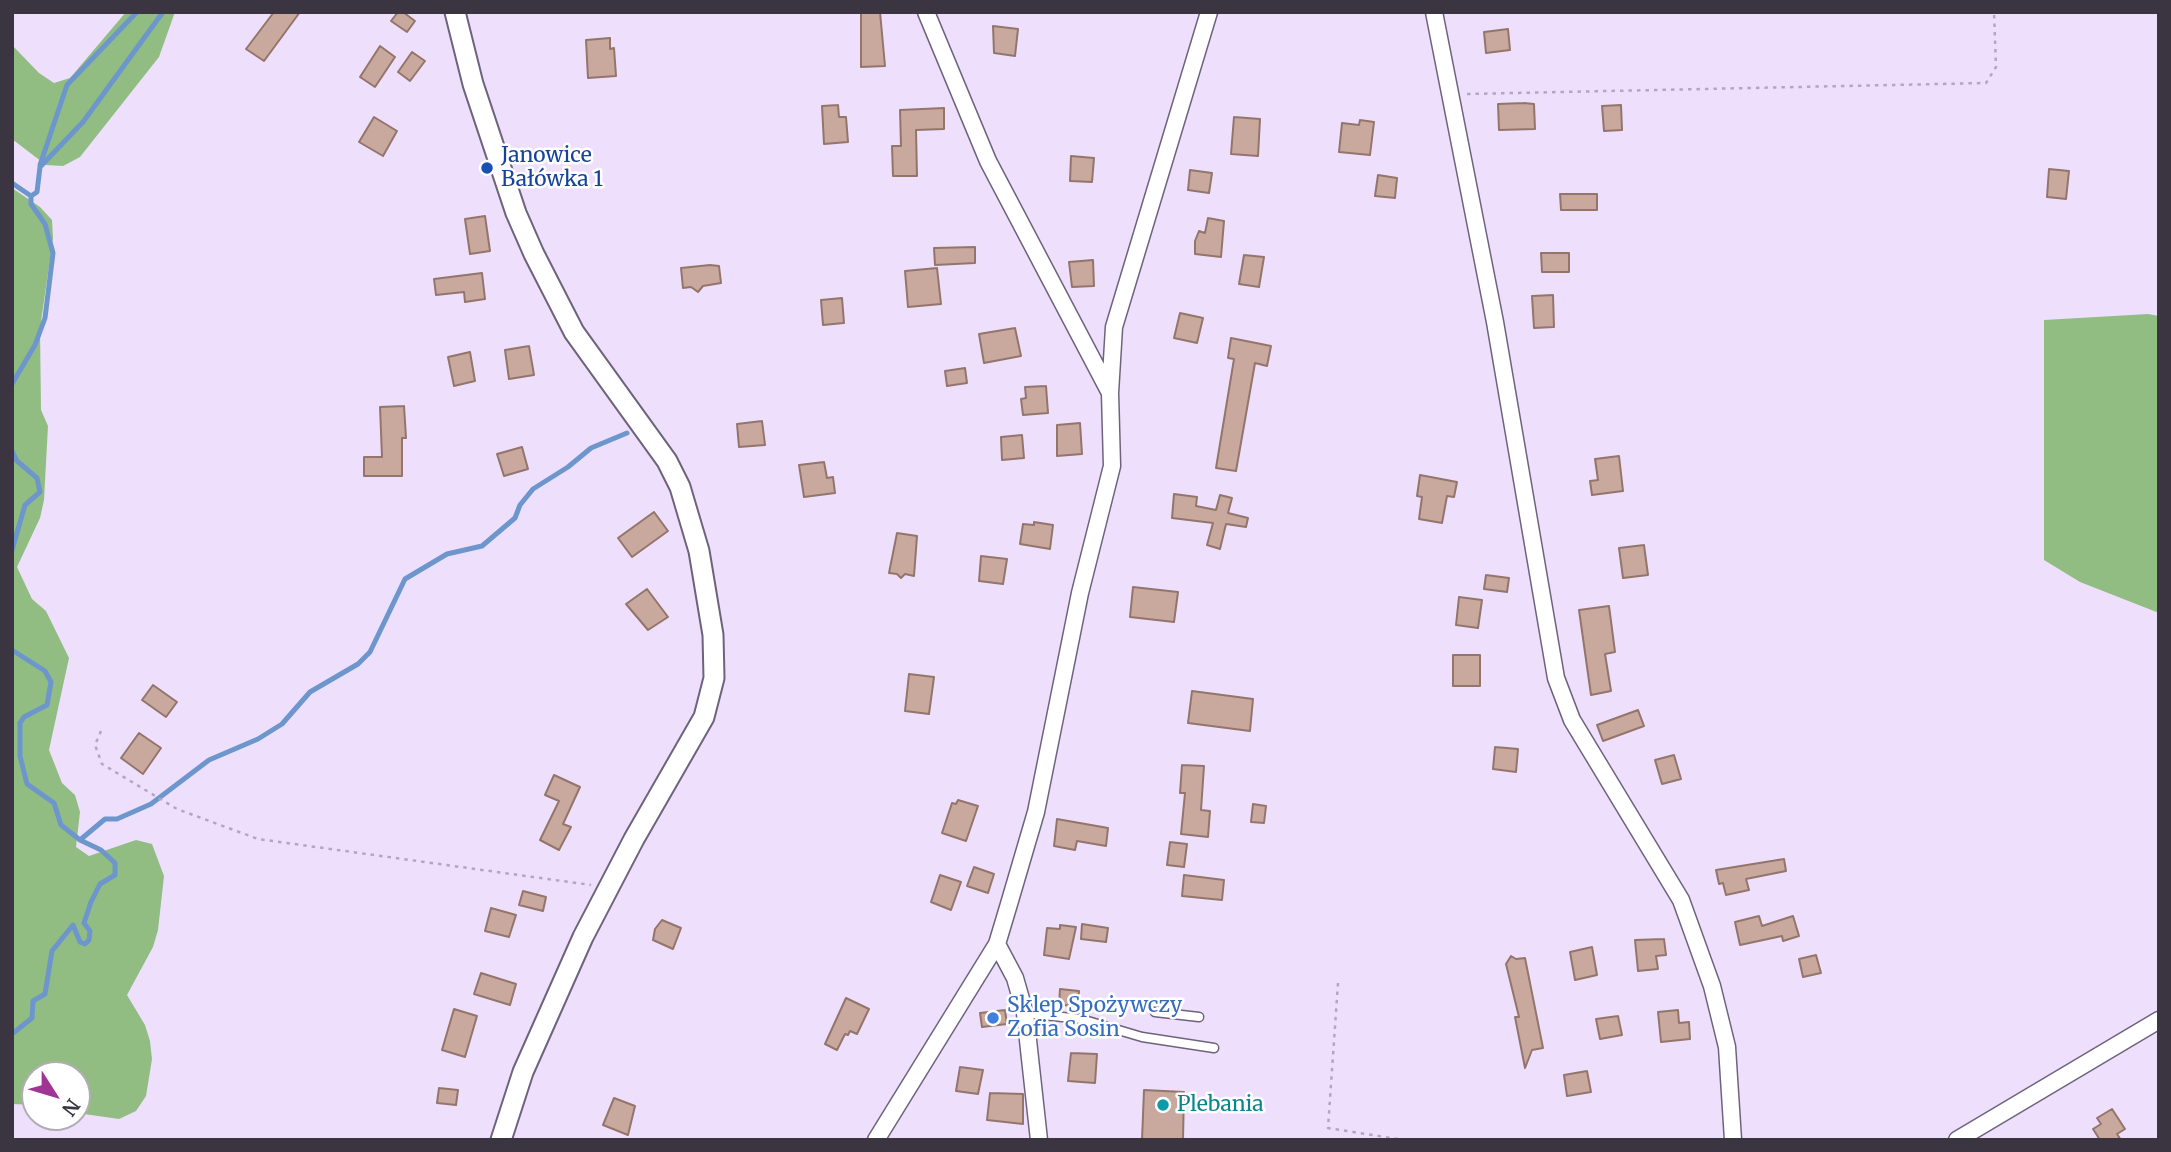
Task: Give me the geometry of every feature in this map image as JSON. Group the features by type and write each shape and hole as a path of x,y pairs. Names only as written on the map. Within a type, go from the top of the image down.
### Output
{"street":[{"path":"455,12 473,84 516,213 574,332 667,461 689,509 706,582 713,635 714,678 711,697 694,737 608,887 552,1003 509,1110 501,1140"},
{"path":"926,12 988,161 1110,393"},
{"path":"876,1140 997,944 1036,812 1080,593 1112,466 1110,393 1114,327 1209,12"},
{"path":"1434,12 1504,372 1556,678 1572,720 1681,900 1712,986 1727,1047 1733,1140"},
{"path":"997,944 1015,978 1025,1013 1040,1140"},
{"path":"1957,1140 2159,1020"}],"lane":[{"path":"1155,1012 1199,1017"},
{"path":"1025,1013 1081,1019 1142,1037 1214,1048"}],"path":[{"path":"1450,95 1986,83 1996,67 1994,12"},
{"path":"101,731 94,745 102,764 177,809 258,839 608,887"},
{"path":"1338,983 1328,1128 1404,1140"}],"green space":[{"path":"126,12 175,12 159,57 80,157 63,166 46,165 12,139 12,45 39,73 54,83 70,78"},
{"path":"12,188 40,207 52,220 53,238 40,329 41,410 48,426 44,500 40,518 17,567 32,599 46,611 69,658 49,750 62,783 75,795 80,812 76,847 89,856 136,840 152,844 164,876 158,930 153,947 127,995 145,1025 152,1059 146,1096 136,1111 119,1119 91,1115 91,1061 21,1061 21,1104 12,1104"},
{"path":"2148,314 2159,316 2159,613 2080,582 2044,560 2044,320"}],"building":[{"path":"274,12 300,12 264,61 246,49"},
{"path":"398,12 403,12 415,21 407,32 391,21"},
{"path":"861,12 880,12 885,66 861,67"},
{"path":"993,26 1018,29 1015,56 994,53"},
{"path":"1508,29 1510,50 1486,53 1484,32"},
{"path":"610,38 610,49 614,48 616,76 588,78 586,40"},
{"path":"380,46 395,57 375,87 360,77"},
{"path":"412,52 425,61 410,81 398,72"},
{"path":"1498,104 1534,104 1535,129 1499,130"},
{"path":"838,105 839,117 846,117 848,142 824,144 822,106"},
{"path":"1621,105 1622,130 1604,131 1602,106"},
{"path":"944,108 944,129 916,130 917,176 893,176 892,146 901,146 900,110"},
{"path":"374,117 397,131 383,156 359,142"},
{"path":"1234,117 1260,119 1258,156 1231,154"},
{"path":"1360,120 1374,122 1370,155 1339,152 1342,123 1359,125"},
{"path":"1071,156 1094,158 1092,182 1070,181"},
{"path":"2049,169 2069,171 2066,199 2047,197"},
{"path":"1190,170 1212,173 1209,193 1188,190"},
{"path":"1378,175 1397,178 1395,198 1375,196"},
{"path":"1560,194 1597,194 1597,210 1561,210"},
{"path":"485,216 490,251 470,254 465,219"},
{"path":"1208,218 1224,221 1221,257 1195,254 1195,241 1199,231 1205,233"},
{"path":"975,247 975,263 935,265 934,248"},
{"path":"1541,253 1569,253 1569,272 1542,272"},
{"path":"1244,255 1264,257 1259,287 1239,284"},
{"path":"1093,260 1094,286 1072,287 1069,262"},
{"path":"719,266 721,283 703,286 698,292 691,287 683,288 681,268"},
{"path":"937,268 941,304 908,307 905,271"},
{"path":"482,273 485,299 465,302 464,292 436,295 434,279"},
{"path":"1553,295 1554,327 1534,328 1532,296"},
{"path":"842,298 844,323 823,325 821,300"},
{"path":"1180,313 1203,318 1197,343 1174,338"},
{"path":"1015,328 1021,356 984,363 979,334"},
{"path":"1231,338 1271,346 1267,366 1255,363 1236,471 1216,468 1234,359 1228,358"},
{"path":"529,346 534,375 509,379 505,350"},
{"path":"470,352 475,381 454,386 448,357"},
{"path":"965,368 967,383 947,386 945,371"},
{"path":"1046,386 1048,413 1023,415 1021,399 1026,398 1025,387"},
{"path":"404,406 406,438 402,438 402,476 364,476 364,457 382,457 380,407"},
{"path":"762,421 765,445 739,447 737,424"},
{"path":"1080,423 1082,454 1057,456 1057,425"},
{"path":"1022,435 1024,458 1002,460 1001,437"},
{"path":"522,447 528,469 504,476 497,454"},
{"path":"1619,456 1623,491 1592,495 1590,481 1598,480 1595,459"},
{"path":"824,462 827,478 833,477 835,493 804,497 799,465"},
{"path":"1420,475 1457,482 1454,497 1447,496 1442,523 1419,519 1422,497 1417,496"},
{"path":"1174,494 1197,497 1196,506 1216,510 1220,495 1232,498 1228,513 1248,518 1246,527 1226,524 1220,549 1207,545 1213,523 1172,518"},
{"path":"654,512 668,531 632,557 618,538"},
{"path":"1034,522 1053,525 1050,549 1020,544 1023,524 1034,525"},
{"path":"897,533 917,536 914,576 905,574 901,578 897,574 889,573"},
{"path":"1644,545 1648,575 1623,578 1619,548"},
{"path":"981,556 1007,559 1003,584 979,581"},
{"path":"1486,575 1509,578 1507,592 1484,589"},
{"path":"1133,587 1178,592 1174,622 1130,617"},
{"path":"647,589 668,617 648,630 626,604"},
{"path":"1459,597 1482,600 1478,628 1456,625"},
{"path":"1609,606 1615,652 1605,654 1611,691 1591,695 1579,610"},
{"path":"1453,655 1480,655 1480,686 1453,686"},
{"path":"909,674 934,677 929,714 905,711"},
{"path":"153,685 177,702 166,717 142,700"},
{"path":"1192,691 1253,699 1250,731 1188,723"},
{"path":"1638,710 1644,726 1603,741 1597,725"},
{"path":"139,733 161,748 143,774 121,758"},
{"path":"1495,747 1518,749 1516,772 1493,769"},
{"path":"1674,755 1681,779 1662,784 1655,760"},
{"path":"1182,765 1204,766 1201,810 1210,811 1208,837 1181,834 1185,793 1180,793"},
{"path":"554,775 580,787 563,824 571,827 559,850 540,840 559,801 545,795"},
{"path":"958,800 978,806 966,841 942,833 952,803 956,804"},
{"path":"1253,804 1266,806 1264,823 1251,822"},
{"path":"1057,819 1108,828 1106,846 1077,841 1075,850 1054,846"},
{"path":"1170,842 1187,844 1184,867 1167,865"},
{"path":"1784,859 1786,871 1746,879 1749,890 1726,895 1723,883 1719,884 1716,870"},
{"path":"974,867 994,874 988,893 967,886"},
{"path":"940,875 961,882 951,910 931,902"},
{"path":"1184,875 1224,880 1222,900 1182,896"},
{"path":"523,891 546,897 543,911 519,905"},
{"path":"491,908 516,915 509,937 485,931"},
{"path":"1759,916 1762,926 1793,916 1799,936 1783,941 1782,936 1740,945 1735,922"},
{"path":"662,920 681,928 673,949 653,940 655,929"},
{"path":"1082,924 1108,928 1106,942 1081,939"},
{"path":"1060,925 1076,927 1069,959 1044,955 1047,928 1060,929"},
{"path":"1664,939 1666,955 1656,956 1658,969 1638,971 1635,940"},
{"path":"1592,947 1597,975 1575,980 1570,952"},
{"path":"1816,955 1821,973 1803,977 1799,959"},
{"path":"1511,956 1516,959 1525,958 1543,1048 1532,1050 1525,1068 1515,1017 1519,1017 1506,964"},
{"path":"481,973 516,984 510,1005 474,994"},
{"path":"1060,989 1079,991 1078,1006 1059,1005"},
{"path":"846,998 869,1009 857,1034 850,1031 848,1035 845,1034 837,1050 825,1044"},
{"path":"454,1009 477,1016 465,1057 442,1050"},
{"name":"Sklep Spożywczy Zofia Sosin","path":"1005,1010 1007,1024 982,1027 980,1013"},
{"path":"1678,1010 1679,1023 1689,1022 1690,1039 1661,1042 1658,1012"},
{"path":"1618,1016 1622,1035 1600,1039 1596,1019"},
{"path":"1071,1053 1097,1054 1095,1083 1068,1081"},
{"path":"960,1067 983,1070 978,1094 956,1091"},
{"path":"1587,1071 1591,1092 1567,1096 1564,1075"},
{"path":"439,1088 458,1090 456,1105 437,1103"},
{"path":"1144,1090 1184,1092 1183,1140 1142,1140"},
{"path":"990,1093 1023,1094 1023,1124 987,1120"},
{"path":"614,1098 635,1106 628,1135 603,1125"},
{"path":"2112,1109 2125,1129 2117,1134 2121,1140 2100,1140 2093,1129 2101,1124 2097,1118"}],"waterway":[{"path":"40,165 67,85 137,12"},
{"path":"31,196 37,192 40,167 83,122 163,12"},
{"path":"12,183 31,196 31,204 45,224 53,253 45,318 35,345 12,384"},
{"path":"80,840 105,819 117,819 151,804 209,760 258,739 282,724 310,692 358,664 370,652 405,579 447,554 482,546 515,518 520,505 533,489 568,467 591,448 627,433"},
{"path":"12,451 17,461 37,478 40,492 25,505 12,550"},
{"path":"12,650 45,671 51,682 47,705 24,717 20,723 20,756 27,784 54,803 61,825 80,840 101,850 115,863 115,875 100,884 91,902 84,923 90,931 89,940 85,944 80,942 73,925 52,951 45,994 33,1001 32,1018 12,1034"}],"place":[{"name":"Janowice Bałówka 1","path":"487,168"},
{"name":"Sklep Spożywczy Zofia Sosin","path":"993,1018"},
{"name":"Plebania","path":"1163,1105"}]}
